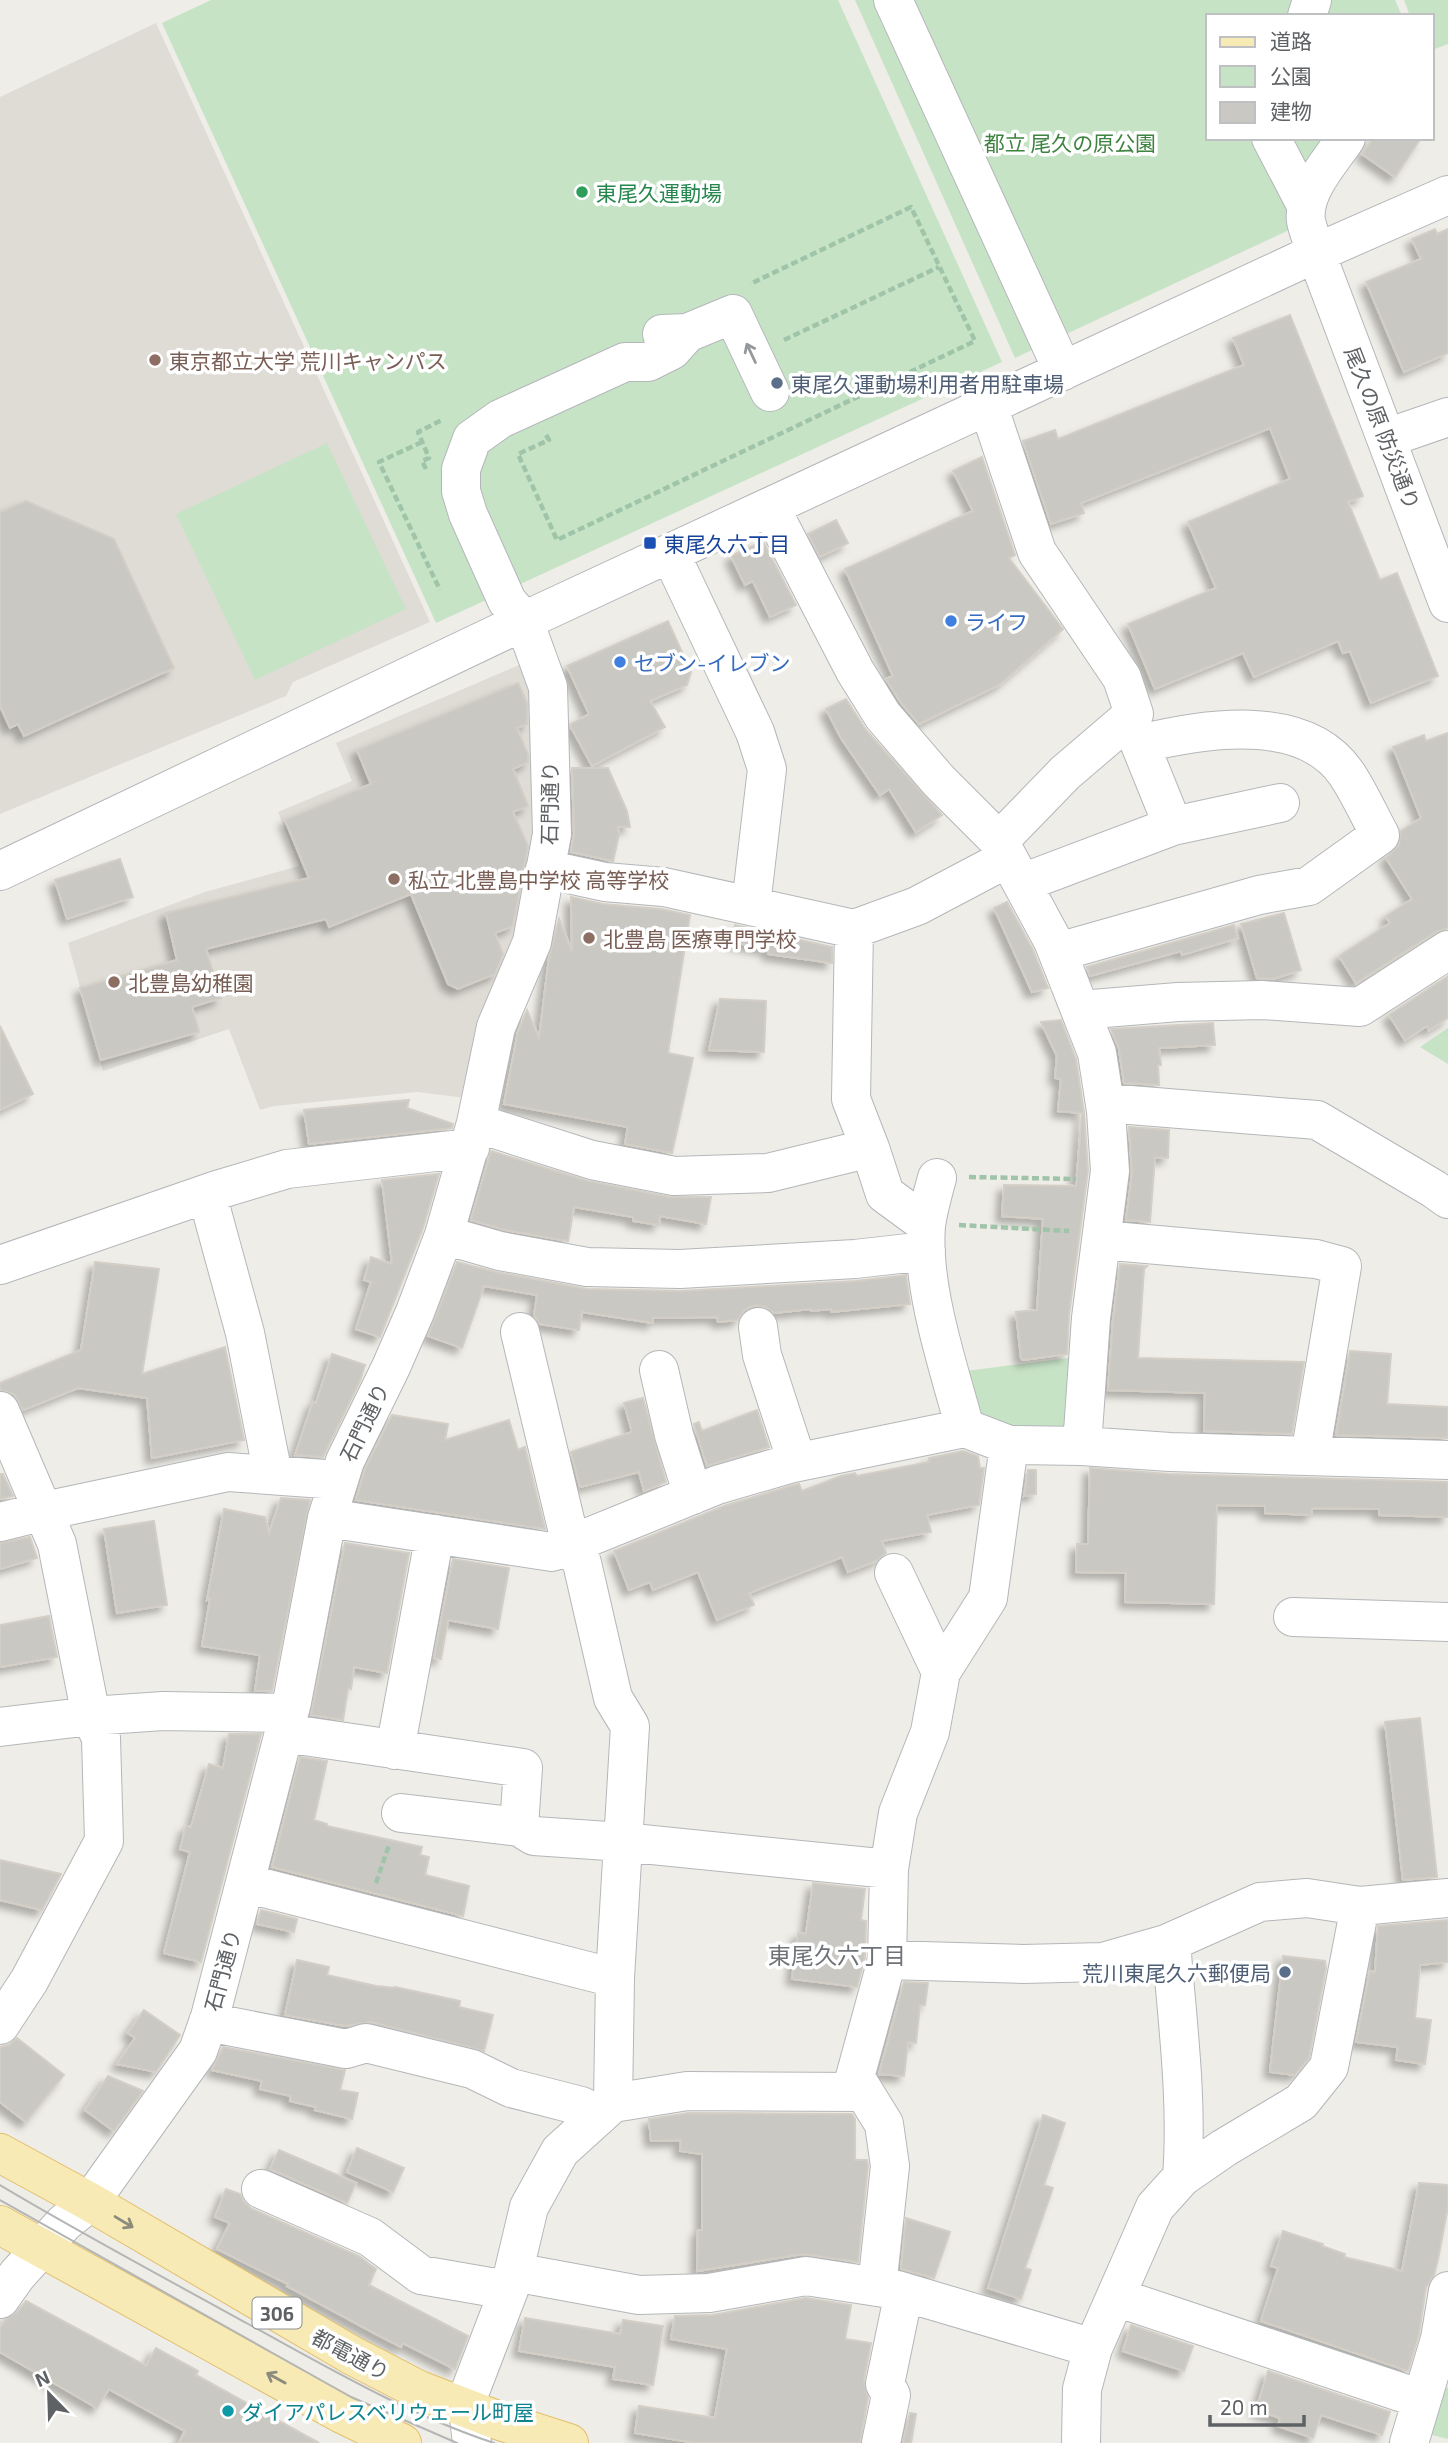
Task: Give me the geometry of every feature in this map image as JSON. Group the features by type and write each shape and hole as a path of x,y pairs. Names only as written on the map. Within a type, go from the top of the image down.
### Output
{"main road":[{"name":"都電通り","path":"0,2153 468,2420 569,2443"},
{"name":"306","path":"0,2225 342,2414 402,2443"}],"street":[{"path":"893,0 1063,371"},
{"name":"尾久の原 防災通り","path":"1272,140 1306,205 1306,221 1316,253 1448,603"},
{"path":"1306,205 1321,175 1345,140"},
{"path":"0,872 524,621 1316,253 1448,195"},
{"path":"736,301 770,392"},
{"name":"石門通り","path":"0,2299 17,2275 64,2223 90,2202 198,2051 208,2022 286,1723 327,1518 338,1480 415,1312 444,1235 473,1136 496,1027 532,942 552,834 548,687 524,621 507,601 468,514 461,491 461,469 472,439 500,419 625,362 648,362 672,350 687,333 736,301"},
{"path":"988,405 1037,552 1122,678 1134,714 1134,731 1173,827"},
{"path":"1387,438 1448,417"},
{"path":"770,506 855,671 883,716 1010,860 1058,952 1097,1053 1105,1103 1109,1181 1091,1318 1082,1446"},
{"path":"670,553 755,732 767,769 751,905"},
{"path":"1010,860 1065,773 1134,731 1181,734 1231,730 1281,732 1318,747 1345,772 1380,835 1308,886 1259,895 1058,952"},
{"path":"545,869 605,882 664,887 854,929 917,906 1010,860 1280,803"},
{"path":"854,929 850,1099 885,1194 926,1237"},
{"path":"1080,1010 1178,1002 1262,1000 1360,1007 1448,950"},
{"path":"1105,1103 1317,1120 1448,1199"},
{"path":"0,1265 286,1169 473,1136 674,1176 768,1173 870,1148"},
{"path":"937,1178 926,1237 934,1311 965,1428"},
{"path":"207,1194 245,1332 273,1475"},
{"path":"444,1235 500,1251 587,1267 680,1269 855,1259 926,1237"},
{"path":"1101,1237 1316,1259 1342,1266 1310,1456"},
{"path":"758,1326 761,1355 797,1462"},
{"path":"468,2420 512,2279 530,2207 560,2151 607,2109 630,1726 613,1698 582,1563 571,1545 520,1332"},
{"path":"659,1370 674,1435 693,1495"},
{"path":"0,1411 57,1544 91,1716 101,1738 104,1841 29,1981 0,2025"},
{"path":"327,1518 552,1552 717,1485 797,1462 965,1428 1009,1445 1448,1460"},
{"path":"881,2443 891,2395 886,2384 890,2289 890,2166 884,2124 855,2077 887,1960 888,1869 898,1813 930,1732 941,1672 988,1598 1009,1445"},
{"path":"0,1522 228,1472 338,1480"},
{"path":"395,1750 435,1534"},
{"path":"894,1573 941,1672"},
{"path":"1293,1617 1448,1622"},
{"path":"0,1727 163,1711 286,1723 395,1750 523,1768 519,1827"},
{"path":"401,1813 519,1827 534,1836 623,1842 888,1869"},
{"path":"245,1883 615,1978"},
{"path":"887,1960 1023,1964 1103,1962 1171,1942 1261,1902 1307,1898 1360,1906 1448,1898"},
{"path":"1081,2443 1082,2389 1093,2348 1155,2207 1182,2177 1224,2148 1301,2102 1329,2067 1360,1906"},
{"path":"1171,1942 1182,2069 1185,2140 1182,2177"},
{"path":"208,2022 346,2049 366,2043 472,2069 511,2088 581,2106 607,2109 687,2091 864,2092"},
{"path":"261,2189 370,2236 421,2275 490,2287 512,2279 639,2295 709,2293 806,2276 890,2289 1093,2348"},
{"path":"1409,2443 1421,2399 1443,2345 1448,2291"},
{"path":"1116,2297 1421,2399"}],"path":[{"path":"531,405 549,440 518,454 557,540 975,341 911,207 736,301"},
{"path":"780,342 939,267"},
{"path":"428,474 422,461 429,457 418,432 442,420"},
{"path":"422,442 379,462 440,590"},
{"path":"937,1178 1109,1181"},
{"path":"926,1237 1013,1227 1101,1237"},
{"path":"365,1914 401,1813"}],"shaded area":[{"name":"東京都立大学 荒川キャンパス","path":"156,23 430,622 293,682 286,696 0,814 0,97"},
{"name":"私立 北豊島中学校 高等学校","path":"524,663 543,711 545,836 466,1098 417,1092 274,1106 260,1110 229,1029 103,1071 68,943 205,892 299,866 278,812 352,781 336,743"}],"green space":[{"name":"東尾久運動場","path":"211,0 838,0 1002,362 436,623 162,23"},
{"name":"都立 尾久の原公園","path":"855,0 1395,0 1401,14 1206,14 1206,140 1331,140 1289,230 1015,358"},
{"path":"1404,0 1448,0 1448,44 1434,49 1434,14 1409,14"},
{"path":"327,443 406,609 255,680 176,514"},
{"path":"1448,1028 1448,1064 1420,1047"},
{"path":"1076,1357 1071,1428 1000,1426 968,1408 958,1372"},
{"path":"1436,2385 1448,2388 1448,2439 1424,2433"}],"building":[{"path":"1372,140 1420,140 1395,177 1362,154"},
{"path":"1435,229 1437,234 1448,229 1448,353 1404,372 1366,282 1421,259 1412,239"},
{"path":"1290,315 1363,496 1348,502 1380,580 1397,573 1438,676 1371,703 1350,651 1343,653 1338,641 1254,677 1243,653 1155,689 1128,624 1216,588 1188,522 1290,479 1270,428 1081,503 1084,513 1051,524 1023,441 1055,430 1058,439 1244,365 1233,338"},
{"path":"982,457 1015,555 1009,558 1063,629 999,685 919,724 886,679 893,676 845,569 973,511 953,471"},
{"path":"26,501 114,539 174,668 24,736 18,724 10,728 0,706 0,512"},
{"path":"836,520 848,543 820,557 808,534"},
{"path":"763,541 796,605 770,617 753,581 745,585 731,556"},
{"path":"668,621 691,672 687,685 650,701 665,727 592,766 571,727 571,724 589,714 567,666"},
{"path":"518,683 527,703 527,724 517,728 528,755 528,762 513,769 528,806 513,812 528,846 513,926 495,933 503,954 495,974 458,989 448,984 411,894 329,927 326,919 206,949 221,998 192,1007 199,1032 101,1060 80,988 177,960 166,913 309,878 285,820 371,784 357,750"},
{"path":"846,699 866,730 942,815 916,832 889,789 880,795 841,738 826,709"},
{"path":"1448,733 1448,928 1436,932 1356,983 1339,956 1390,923 1386,916 1412,899 1386,858 1399,845 1401,831 1421,818 1393,747 1424,735 1426,741"},
{"path":"572,768 608,768 627,811 630,827 618,827 619,835 613,861 571,852 574,834"},
{"path":"120,859 133,897 67,919 55,880"},
{"path":"571,897 603,904 661,909 690,915 668,1053 693,1058 672,1153 625,1144 628,1127 504,1104 518,1032 527,1010 539,1038 549,958 559,919 572,951"},
{"path":"1007,902 1033,950 1048,988 1032,992 994,908"},
{"path":"1284,913 1301,970 1273,979 1257,978 1241,924"},
{"path":"735,925 832,947 832,963 768,954 769,949 731,942"},
{"path":"1234,925 1238,938 1182,955 1181,951 1090,976 1087,967"},
{"path":"1448,976 1448,1018 1429,1030 1427,1026 1405,1040 1389,1015"},
{"path":"720,999 766,1001 764,1052 709,1050"},
{"path":"1061,1020 1076,1059 1084,1113 1088,1170 1069,1315 1067,1354 1023,1360 1016,1312 1037,1310 1043,1219 1002,1216 1004,1185 1076,1186 1082,1113 1058,1111 1061,1079 1055,1078 1057,1056 1041,1022"},
{"path":"1213,1023 1215,1045 1159,1048 1159,1085 1124,1083 1119,1049 1111,1029"},
{"path":"0,1026 33,1094 0,1110"},
{"path":"409,1100 407,1108 453,1124 452,1128 309,1144 304,1110"},
{"path":"1129,1127 1169,1130 1168,1158 1155,1157 1150,1222 1126,1220 1132,1174"},
{"path":"491,1151 588,1181 670,1197 711,1197 706,1224 660,1216 659,1225 633,1221 633,1217 574,1207 568,1241 505,1230 471,1220"},
{"path":"439,1174 423,1228 380,1337 356,1329 371,1282 364,1280 371,1257 392,1264 382,1180"},
{"path":"95,1262 159,1269 142,1374 225,1347 244,1440 152,1458 147,1398 78,1388 23,1410 14,1394 0,1390 0,1383 81,1350"},
{"path":"457,1262 587,1289 681,1291 856,1281 906,1275 910,1304 831,1312 831,1309 811,1309 774,1313 756,1305 744,1310 738,1320 718,1322 717,1317 653,1318 653,1323 582,1312 579,1330 540,1324 534,1316 537,1295 484,1286 462,1348 428,1336"},
{"path":"1120,1264 1147,1266 1144,1269 1138,1358 1304,1362 1292,1434 1204,1431 1205,1393 1108,1390"},
{"path":"1350,1351 1391,1354 1387,1404 1448,1407 1448,1438 1336,1435"},
{"path":"332,1354 365,1365 360,1381 323,1457 295,1455 313,1402 316,1403"},
{"path":"643,1398 666,1482 644,1491 639,1472 580,1487 571,1452 632,1432 624,1403"},
{"path":"757,1410 769,1447 707,1466 694,1424 699,1422 702,1431"},
{"path":"392,1415 448,1424 445,1440 509,1420 518,1450 525,1447 545,1529 356,1500 365,1469"},
{"path":"963,1451 978,1456 980,1468 984,1468 979,1505 927,1515 931,1532 882,1541 886,1553 876,1561 848,1572 842,1557 749,1593 754,1605 717,1620 698,1572 653,1590 650,1582 629,1590 614,1551 724,1506 794,1485 799,1484 802,1491 841,1476 855,1473 857,1476 929,1462 929,1458"},
{"path":"1090,1468 1169,1474 1448,1482 1448,1517 1379,1515 1379,1509 1312,1508 1312,1515 1265,1513 1265,1506 1217,1505 1214,1604 1125,1602 1126,1573 1076,1572 1077,1544 1088,1544"},
{"path":"1028,1470 1036,1470 1036,1494 1024,1496"},
{"path":"0,1474 3,1474 13,1496 0,1499"},
{"path":"281,1498 310,1500 272,1691 255,1691 260,1655 202,1646 210,1599 207,1600 224,1509 265,1517 269,1533"},
{"path":"154,1521 167,1605 117,1613 104,1529"},
{"path":"30,1537 37,1558 0,1569 0,1543"},
{"path":"345,1543 409,1553 387,1673 354,1667 343,1720 311,1715"},
{"path":"453,1559 509,1568 498,1629 448,1620 441,1659 434,1658"},
{"path":"49,1616 57,1657 0,1667 0,1625"},
{"path":"1420,1718 1437,1877 1403,1880 1385,1722"},
{"path":"229,1734 261,1734 201,1962 164,1953 190,1852 180,1849 186,1826 191,1827 209,1764 223,1768"},
{"path":"300,1757 327,1761 314,1820 327,1826 422,1847 420,1855 429,1857 425,1875 469,1886 463,1916 272,1867"},
{"path":"0,1860 61,1874 42,1910 0,1900"},
{"path":"813,1883 865,1889 861,1920 866,1921 865,1957 857,1987 792,1979 798,1933 806,1934"},
{"path":"261,1910 297,1919 294,1932 257,1924"},
{"path":"1448,1920 1448,1962 1420,1965 1415,2018 1431,2020 1425,2064 1396,2060 1398,2047 1356,2042 1370,1971 1375,1972 1378,1926"},
{"path":"1283,1956 1325,1961 1326,1968 1309,2058 1295,2075 1270,2072"},
{"path":"297,1960 329,1967 327,1975 460,2001 459,2007 493,2015 484,2051 371,2022 345,2026 285,2015"},
{"path":"904,1982 928,1983 925,2005 920,2005 916,2043 908,2042 904,2076 879,2074"},
{"path":"144,2010 180,2035 156,2072 117,2064 135,2038 128,2033"},
{"path":"17,2038 64,2075 26,2122 0,2102 0,2047 9,2045"},
{"path":"223,2047 345,2070 340,2090 358,2093 352,2119 290,2101 291,2096 260,2089 262,2081 212,2070"},
{"path":"108,2076 143,2091 114,2131 85,2110"},
{"path":"689,2113 852,2114 855,2119 855,2160 867,2160 868,2166 858,2262 803,2254 697,2271 698,2230 702,2230 702,2154 680,2151 681,2140 651,2141 649,2119"},
{"path":"1043,2115 1065,2123 1044,2185 1053,2188 1025,2268 1031,2270 1021,2299 988,2288"},
{"path":"357,2148 404,2168 393,2192 347,2172"},
{"path":"279,2150 356,2183 347,2203 270,2169"},
{"path":"1419,2183 1448,2185 1448,2207 1438,2259 1434,2275 1426,2287 1419,2334 1408,2371 1261,2321 1278,2268 1271,2266 1283,2231 1323,2244 1322,2246 1345,2254 1344,2257 1402,2271"},
{"path":"226,2189 240,2194 252,2209 359,2256 376,2269 369,2285 468,2336 455,2369 403,2343 401,2347 287,2286 288,2284 217,2249 230,2223 215,2217"},
{"path":"906,2218 950,2232 934,2278 901,2269"},
{"path":"806,2298 851,2305 845,2339 871,2343 864,2380 868,2398 860,2443 696,2443 635,2433 639,2406 715,2418 727,2349 671,2339 675,2316 713,2315"},
{"path":"26,2301 146,2366 156,2348 198,2371 196,2375 319,2443 179,2443 185,2431 109,2389 97,2408 0,2352 0,2328"},
{"path":"525,2318 620,2334 623,2320 663,2326 653,2385 613,2379 615,2367 519,2351"},
{"path":"1131,2325 1193,2346 1184,2371 1123,2351"},
{"path":"1268,2371 1390,2412 1382,2435 1321,2415 1313,2438 1278,2426 1280,2418 1256,2410"},
{"path":"910,2413 916,2414 911,2443 903,2443"}],"tram line":[{"path":"0,2185 340,2374 431,2419 494,2443"},
{"path":"0,2200 351,2397 457,2443"}],"place":[{"name":"東尾久運動場","path":"582,192"},
{"name":"東京都立大学 荒川キャンパス","path":"155,360"},
{"name":"東尾久運動場利用者用駐車場","path":"777,383"},
{"name":"東尾久六丁目","path":"650,543"},
{"name":"ライフ","path":"951,621"},
{"name":"セブン-イレブン","path":"620,662"},
{"name":"私立 北豊島中学校 高等学校","path":"394,879"},
{"name":"北豊島 医療専門学校","path":"589,938"},
{"name":"北豊島幼稚園","path":"114,982"},
{"name":"荒川東尾久六郵便局","path":"1285,1972"},
{"name":"ダイアパレスベリウェール町屋","path":"228,2411"}],"district":[{"name":"東尾久六丁目","path":"837,1955"}]}
